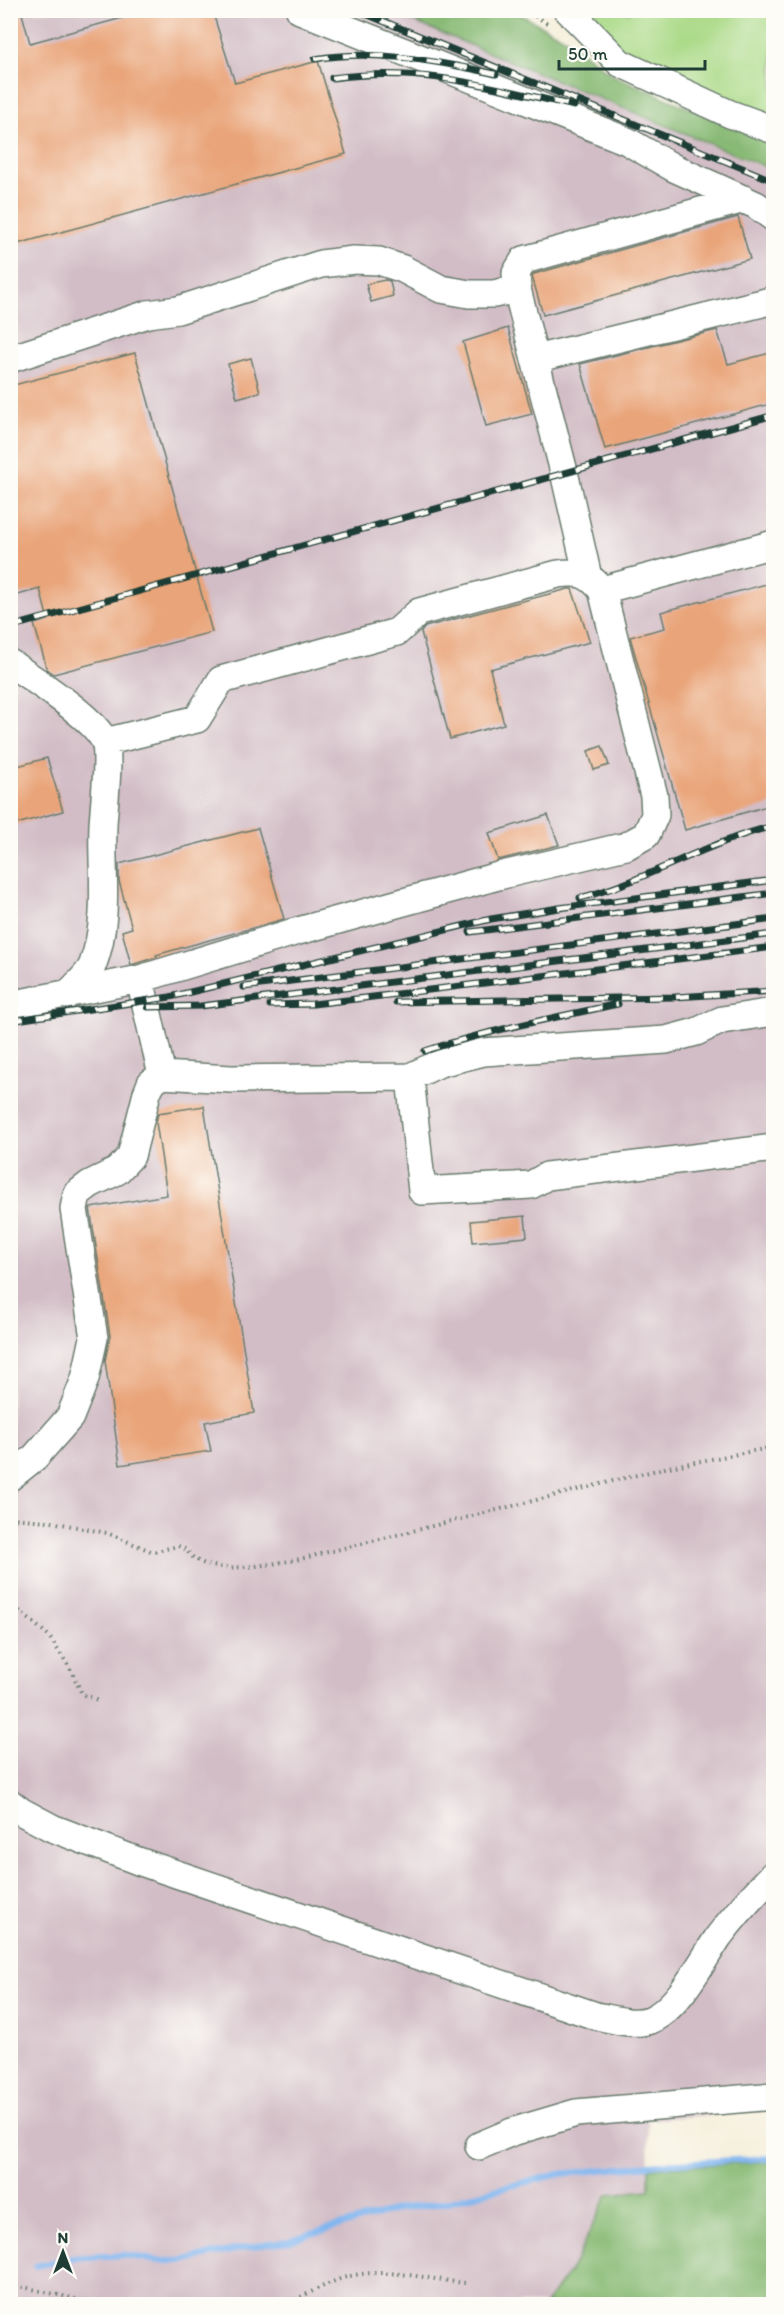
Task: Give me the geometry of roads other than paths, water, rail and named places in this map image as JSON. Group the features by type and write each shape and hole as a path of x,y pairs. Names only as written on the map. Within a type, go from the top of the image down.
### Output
{"lane":[{"path":"300,10 617,137 674,168 756,205 774,218"},
{"path":"568,10 620,63 730,114 774,130"},
{"path":"10,1005 140,979 291,933 498,876 626,846 646,835 655,815 654,796 535,359 517,290 516,273 524,260 744,199"},
{"path":"10,359 148,314 178,309 321,264 354,260 379,261 403,268 441,290 469,294 494,294 517,290"},
{"path":"535,359 774,300"},
{"path":"105,742 197,719 221,680 397,632 419,612 558,574 575,572 595,583 774,544"},
{"path":"10,663 90,723 105,742 103,826 105,881 102,932 92,967 67,995"},
{"path":"140,979 162,1075"},
{"path":"10,1477 35,1457 70,1417 85,1379 94,1338 74,1209 77,1194 90,1184 117,1171 131,1156 147,1093 151,1083 162,1075 231,1079 410,1077 440,1063 484,1052 666,1040 696,1032 722,1020 774,1012"},
{"path":"410,1077 422,1191 531,1185 547,1176 774,1148"},
{"path":"10,1803 52,1828 138,1861 596,2016 627,2022 649,2020 666,2010 689,1982 721,1934 774,1874"},
{"path":"479,2146 512,2132 576,2113 774,2096"}],"waterway":[{"path":"36,2266 69,2258 124,2255 158,2261 181,2261 269,2243 291,2241 399,2209 442,2203 559,2174 660,2164 774,2158"}],"railway":[{"path":"356,10 774,181"},
{"path":"315,59 360,55 383,56 428,61 496,74"},
{"path":"332,78 395,74 425,76 483,85 574,106"},
{"path":"10,627 774,415"},
{"path":"580,898 629,882 724,842 774,826"},
{"path":"10,1021 170,997 491,919 774,880"},
{"path":"470,932 774,893"},
{"path":"244,987 774,919"},
{"path":"148,1007 201,1006 774,934"},
{"path":"270,1005 313,1004 774,947"},
{"path":"396,1002 675,997 774,991"},
{"path":"425,1051 545,1019 618,1004"}]}
